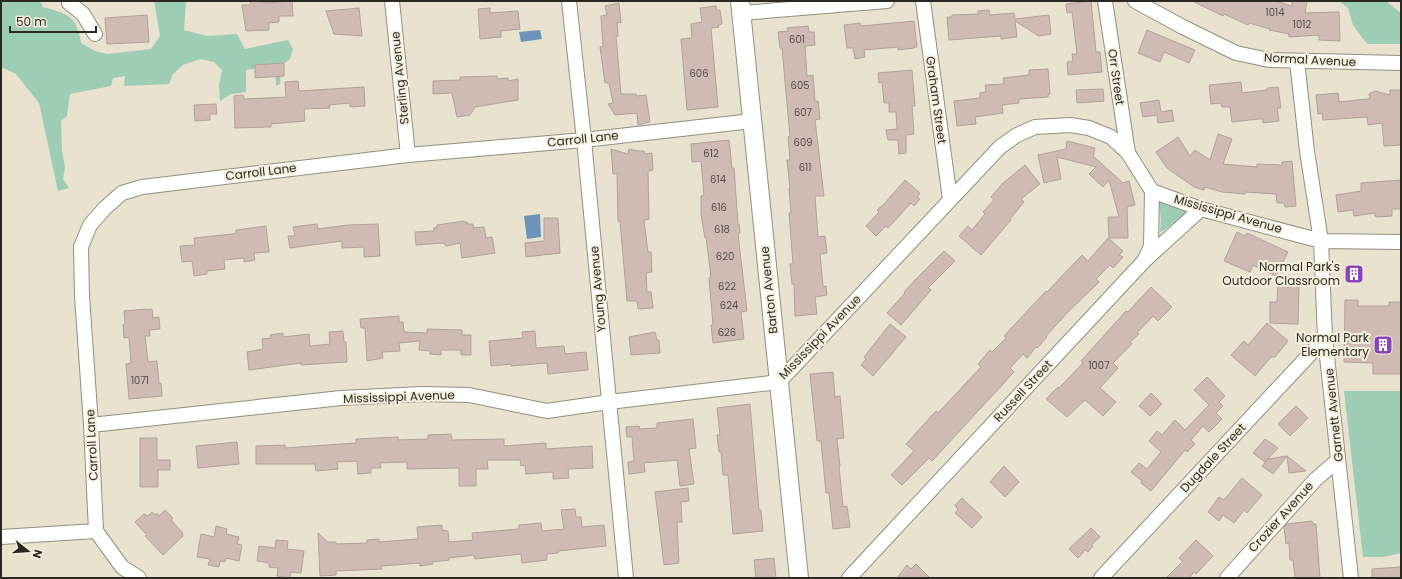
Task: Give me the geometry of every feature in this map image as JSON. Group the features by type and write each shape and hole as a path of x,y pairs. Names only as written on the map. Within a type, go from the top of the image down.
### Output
{"main road":[{"name":"Barton Avenue","path":"741,7 799,578"}],"street":[{"path":"69,1 69,3 83,14 95,34"},
{"name":"Sterling Avenue","path":"392,1 408,155"},
{"name":"Young Avenue","path":"569,1 584,140 626,578"},
{"path":"741,7 887,1"},
{"name":"Graham Street","path":"923,1 950,199"},
{"name":"Orr Street","path":"1105,1 1128,153"},
{"name":"Normal Avenue","path":"1135,1 1236,53 1269,60 1401,64"},
{"name":"Garnett Avenue","path":"1297,61 1307,151 1321,241 1325,338 1351,578"},
{"name":"Carroll Lane","path":"96,530 91,425 82,296 81,247 90,225 105,208 122,193 142,187 408,155 584,140 752,121"},
{"name":"Mississippi Avenue","path":"91,425 341,398 423,394 469,395 547,411 609,402 779,382 1000,147 1016,136 1035,127 1070,125 1089,128 1111,137 1128,153 1152,191 1201,209 1321,241 1401,242"},
{"path":"1146,260 1151,246 1152,191"},
{"name":"Russell Street","path":"849,578 1146,260 1201,209"},
{"name":"Dugdale Street","path":"1104,577 1325,338"},
{"name":"Crozier Avenue","path":"1227,578 1315,480 1338,460"},
{"path":"1,537 96,530 122,567 139,578"}],"green space":[{"path":"1,1 40,1 43,7 65,14 74,22 77,27 81,43 95,51 107,54 151,49 160,36 154,1 186,1 184,30 207,36 237,34 245,49 288,40 293,49 290,59 281,66 280,84 276,86 275,66 246,70 246,92 231,94 220,101 219,85 222,70 214,62 200,59 183,65 173,74 169,84 124,86 125,76 113,78 111,86 70,94 67,116 61,121 62,151 65,167 63,179 69,188 58,191 39,103 16,74 1,67"},
{"path":"1339,1 1386,1 1401,13 1401,44 1368,44 1353,25 1348,8"},
{"path":"1161,201 1186,210 1187,214 1160,232 1161,219 1159,203"},
{"path":"1344,391 1401,391 1401,553 1384,557 1363,557"}],"water":[{"path":"540,30 542,39 521,42 519,32"},
{"path":"540,214 541,237 527,239 524,216"}],"building":[{"path":"251,1 266,3 292,1 293,16 279,16 279,22 269,23 269,30 246,31 242,5 250,5"},
{"path":"1091,1 1096,52 1100,52 1102,72 1068,75 1067,62 1073,61 1072,54 1077,54 1072,12 1067,13 1066,4"},
{"path":"1192,1 1275,1 1292,6 1292,1 1307,1 1305,13 1339,12 1340,41 1319,40 1319,35 1289,37 1289,34 1269,30 1270,29 1249,23 1248,25 1224,14 1223,16"},
{"path":"619,3 621,23 617,22 618,36 616,36 621,94 636,94 637,96 646,95 650,122 638,125 637,113 615,115 608,104 613,103 609,83 605,83 600,47 603,46 601,16 607,15 605,6"},
{"path":"716,6 717,11 720,10 722,24 718,25 719,27 711,28 718,107 687,110 681,39 692,38 691,24 702,22 700,8"},
{"path":"359,8 362,36 334,34 326,11"},
{"path":"490,8 490,13 518,11 520,29 501,31 501,37 480,39 478,9"},
{"path":"989,10 990,15 1014,13 1015,19 1049,15 1051,34 1039,36 1015,21 1017,37 1001,39 1001,36 949,40 947,17 952,17 952,15 979,14 978,11"},
{"path":"147,15 149,42 107,44 105,18"},
{"path":"914,21 917,47 898,50 898,47 864,50 865,57 855,59 853,48 847,48 844,25 860,23 861,26"},
{"path":"808,26 809,32 814,32 815,45 805,46 807,76 813,75 815,101 818,101 820,119 815,120 824,196 815,196 818,237 825,236 827,253 820,254 823,287 826,286 827,295 815,297 817,314 795,316 794,284 792,284 790,264 793,264 789,213 791,213 790,188 787,160 790,160 788,137 790,136 782,48 780,48 778,32 788,31 787,28"},
{"path":"1147,30 1195,50 1189,63 1164,52 1160,62 1138,53"},
{"path":"284,63 284,76 255,78 255,65"},
{"path":"1048,69 1050,94 1048,94 1048,97 1019,99 1019,103 1002,105 1003,113 975,117 976,124 957,126 954,101 980,98 980,93 986,92 985,85 1004,84 1003,78 1029,75 1029,70"},
{"path":"912,70 915,106 912,106 914,134 906,135 906,153 899,154 898,140 888,140 886,130 897,129 896,112 889,112 889,103 884,103 882,82 879,83 878,73"},
{"path":"497,76 498,79 508,78 508,81 518,79 518,100 475,107 470,115 457,117 452,93 433,94 433,81 460,80 460,77"},
{"path":"298,81 299,91 364,87 365,106 350,107 350,103 329,105 330,108 304,109 305,121 271,124 271,127 235,128 234,96 243,95 244,99 286,97 285,82"},
{"path":"1241,82 1242,93 1278,87 1281,108 1277,108 1279,121 1263,123 1263,119 1259,119 1232,122 1230,107 1222,107 1221,103 1211,104 1209,85"},
{"path":"1103,89 1104,101 1077,103 1076,90"},
{"path":"1390,90 1401,90 1401,145 1384,146 1382,123 1368,125 1367,117 1323,120 1322,113 1318,114 1316,95 1338,93 1339,102 1368,99 1370,98 1369,94 1375,91 1390,95"},
{"path":"1159,100 1161,112 1172,110 1174,121 1158,123 1157,115 1143,117 1140,103"},
{"path":"216,104 217,114 210,114 210,120 195,121 194,105"},
{"path":"1218,134 1232,139 1223,164 1257,167 1257,164 1282,165 1282,162 1292,161 1296,206 1285,207 1284,203 1277,203 1276,194 1245,192 1245,194 1222,192 1205,187 1204,190 1194,187 1167,168 1156,152 1178,137 1190,156 1195,150 1210,160"},
{"path":"729,140 732,168 734,168 740,233 738,234 747,311 741,312 744,339 713,343 709,278 711,277 706,237 705,238 701,214 701,196 704,195 701,161 692,162 691,144"},
{"path":"1067,141 1095,148 1093,156 1123,183 1129,181 1135,205 1127,207 1128,238 1109,238 1108,217 1119,217 1109,180 1103,187 1089,174 1096,167 1057,157 1061,179 1044,183 1038,155 1066,149"},
{"path":"611,149 628,154 629,149 644,151 645,154 652,153 653,170 648,171 649,219 644,220 648,252 651,252 652,272 646,273 647,292 651,292 653,308 638,309 637,301 627,301 620,221 618,221 617,173 613,174"},
{"path":"1025,165 1040,184 1021,199 1024,202 1010,219 1011,220 981,255 959,236 968,226 972,230 985,214 983,212 994,200 991,197 1003,183"},
{"path":"905,180 920,193 917,197 920,199 914,206 911,203 888,228 886,226 876,236 866,226 879,212 877,210"},
{"path":"1401,180 1401,209 1392,209 1392,216 1377,217 1375,216 1375,213 1354,216 1353,210 1338,212 1336,195 1361,191 1361,183"},
{"path":"544,218 558,218 560,253 526,257 525,243 544,241"},
{"path":"464,221 467,222 467,224 473,224 474,228 484,227 486,238 492,237 495,253 462,258 460,243 446,246 443,243 416,245 415,232 434,231 434,228 436,228 437,225"},
{"path":"317,224 318,229 348,225 378,224 380,256 364,257 364,247 342,248 342,241 290,248 288,236 295,236 293,227"},
{"path":"266,226 269,252 254,253 255,260 244,262 244,258 224,260 225,269 207,271 207,274 194,276 192,261 182,262 180,246 195,245 194,238 232,234 236,233 236,230"},
{"path":"1237,232 1245,236 1247,233 1288,252 1276,276 1253,265 1250,272 1224,261"},
{"path":"1108,238 1123,251 1119,255 1123,257 1113,268 1110,265 1096,279 1099,282 1068,312 1027,358 1023,354 1010,368 1014,372 932,461 929,458 902,485 891,475 914,451 906,444 936,411 938,413 981,367 978,364 990,350 992,352 1006,338 1004,336 1046,291 1047,292 1082,255 1088,261"},
{"path":"944,251 955,261 928,288 931,290 901,325 887,313 905,293 904,292"},
{"name":"Normal Park's Outdoor Classroom","path":"1352,267 1356,267 1360,273 1356,279 1352,279 1348,275 1348,271"},
{"path":"1278,283 1299,283 1298,324 1270,323 1270,302 1277,302"},
{"path":"1151,287 1172,307 1158,321 1153,316 1137,333 1139,334 1130,342 1132,344 1113,363 1118,368 1100,388 1116,402 1103,416 1085,400 1067,417 1046,399 1083,363 1081,361 1126,311 1128,312"},
{"name":"Normal Park Elementary","path":"1345,300 1358,300 1358,306 1389,306 1389,302 1401,302 1401,374 1373,374 1373,363 1344,362"},
{"path":"152,309 153,318 159,317 160,329 149,330 150,336 145,336 148,362 157,361 159,384 161,383 162,396 129,399 126,364 131,363 129,337 124,338 124,311"},
{"path":"399,316 399,322 403,322 404,332 427,333 427,329 462,330 462,335 471,335 471,355 461,355 461,350 441,350 441,355 430,354 430,351 419,350 420,341 399,343 400,351 382,352 383,358 367,361 365,328 361,328 360,319"},
{"path":"1267,323 1288,341 1275,357 1271,357 1255,376 1231,355 1244,341 1248,345"},
{"path":"890,324 906,337 873,376 861,365 866,359 864,357"},
{"path":"343,331 344,342 346,342 347,362 301,365 301,363 249,370 247,352 263,349 262,339 271,338 270,335 283,333 283,337 309,334 310,346 330,344 329,332"},
{"path":"535,331 536,348 564,346 565,354 586,352 588,370 548,374 547,363 491,366 489,341 523,338 522,332"},
{"path":"655,332 657,340 659,340 660,353 631,355 629,337"},
{"path":"833,372 835,397 840,396 844,438 837,439 843,507 847,506 850,527 833,529 829,493 826,493 821,441 817,441 810,374"},
{"path":"1207,377 1225,396 1219,402 1223,406 1216,413 1222,419 1209,432 1203,426 1191,440 1195,444 1187,452 1185,450 1151,491 1131,472 1139,463 1147,469 1161,452 1149,441 1157,431 1162,435 1175,420 1185,430 1209,405 1194,390"},
{"path":"1151,393 1162,404 1150,416 1139,406"},
{"path":"750,404 759,510 761,510 763,531 733,534 728,475 723,475 721,452 719,452 717,435 720,435 717,408"},
{"path":"1296,406 1308,418 1290,436 1278,424"},
{"path":"693,419 696,448 689,449 694,484 680,486 677,460 644,463 645,472 629,474 628,462 634,461 632,437 627,437 626,427 639,426 640,429 657,428 657,423"},
{"path":"451,434 452,440 504,439 504,446 546,443 546,449 592,446 593,468 568,469 569,478 553,479 553,472 526,474 525,465 521,466 520,460 487,460 488,469 476,469 476,486 459,486 459,468 407,469 407,462 380,463 381,468 371,468 371,473 358,474 357,461 337,462 338,469 316,471 315,464 256,464 256,446 285,445 285,448 356,443 356,439 398,437 398,440 428,439 428,435"},
{"path":"140,438 157,438 157,460 170,460 170,470 158,470 158,487 140,487"},
{"path":"1265,439 1278,448 1265,462 1253,453"},
{"path":"237,442 239,464 198,468 196,446"},
{"path":"1287,456 1306,471 1289,473"},
{"path":"1287,456 1273,474 1262,466 1268,459"},
{"path":"1004,466 1019,482 1005,497 990,482"},
{"path":"1242,478 1262,495 1247,513 1244,510 1234,523 1223,515 1219,521 1208,512 1219,497 1224,500"},
{"path":"688,488 689,501 681,502 682,522 677,522 679,563 664,565 655,492"},
{"path":"962,498 982,517 972,528 955,513 958,510 955,505"},
{"path":"575,509 576,517 581,517 582,527 604,525 606,546 558,551 558,553 547,554 547,560 522,563 521,554 475,559 474,555 449,558 449,560 432,562 433,564 420,566 420,563 381,566 382,569 336,571 336,575 320,576 318,533 328,542 336,542 336,544 367,543 367,540 379,539 379,542 418,539 417,527 442,525 442,530 448,531 449,542 473,540 472,533 519,529 519,525 541,523 542,531 564,529 561,510"},
{"path":"165,510 173,518 171,520 183,533 183,536 163,555 145,536 147,535 135,522 144,514 148,516 152,512 155,515 157,513 159,516"},
{"path":"1312,521 1313,524 1316,524 1320,578 1295,578 1293,560 1290,560 1289,543 1286,544 1284,527 1287,524"},
{"path":"216,526 227,529 226,534 239,537 237,544 242,545 239,561 226,558 225,562 220,561 219,567 208,565 210,559 197,557 201,534 214,537"},
{"path":"1091,528 1100,537 1092,544 1093,546 1088,552 1085,550 1078,558 1069,549"},
{"path":"276,540 288,541 287,549 304,551 301,573 291,572 290,578 277,576 278,568 269,567 269,563 257,561 259,546 275,548"},
{"path":"1196,540 1213,556 1196,574 1194,572 1189,578 1166,578 1183,561 1179,558"},
{"path":"774,558 776,578 756,578 754,560"},
{"path":"916,564 930,578 897,578 907,565 911,569"},
{"path":"1401,567 1401,578 1372,578 1372,569"}],"place":[{"name":"Normal Park's Outdoor Classroom","path":"1354,274"},
{"name":"Normal Park Elementary","path":"1383,345"}]}
